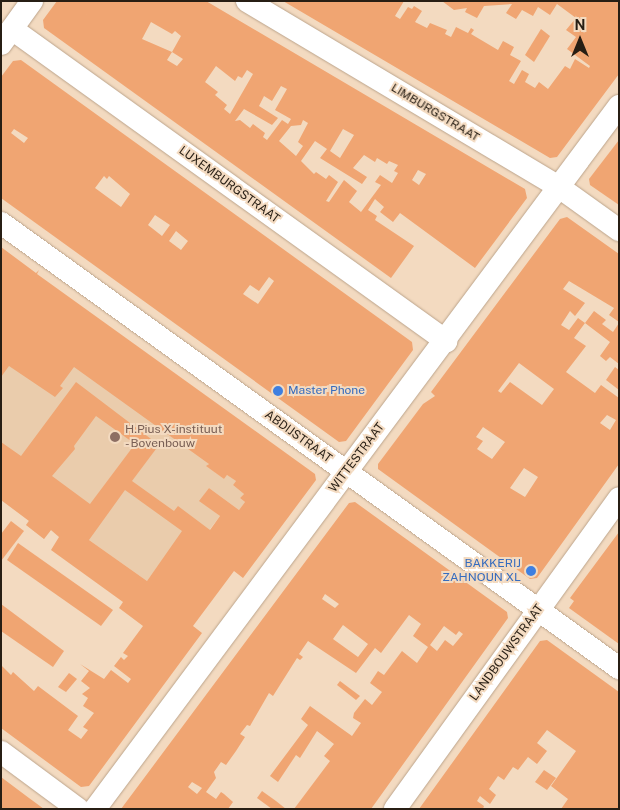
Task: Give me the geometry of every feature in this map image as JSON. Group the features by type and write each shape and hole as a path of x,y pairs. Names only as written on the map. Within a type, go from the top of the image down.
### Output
{"street":[{"path":"7,37 32,1"},
{"name":"LIMBURGSTRAAT","path":"247,1 559,186 619,230"},
{"name":"LUXEMBURGSTRAAT","path":"7,37 446,341"},
{"name":"WITTESTRAAT","path":"95,809 446,341 619,106"},
{"name":"ABDIJSTRAAT","path":"1,223 619,668"},
{"name":"LANDBOUWSTRAAT","path":"395,809 619,498"},
{"path":"1,752 78,809"}],"shaded area":[{"name":"H.Pius X-instituut - Bovenbouw","path":"1,323 240,420 207,466 224,479 227,475 236,481 233,485 244,494 240,498 245,502 239,510 209,488 200,501 220,516 210,529 214,533 179,537 147,581 65,523 57,535 51,530 44,539 26,525 29,520 1,500"}],"building":[{"path":"57,1 206,1 525,189 527,198 475,268 400,213 393,222 380,212 384,207 375,199 368,210 377,216 375,220 414,246 391,278 44,28 43,20","holes":["151,22 172,34 175,31 181,36 172,52 142,39","172,52 183,59 177,66 167,60","216,66 235,81 238,76 242,78 247,70 253,74 230,114 224,109 227,105 215,95 218,92 205,82","281,86 287,89 275,110 291,119 288,124 282,120 267,140 263,137 265,133 253,124 250,128 240,120 235,121 244,109 272,125 278,118 259,106 264,96 272,101","303,120 308,123 298,142 303,146 296,156 279,141 291,126 301,125","343,129 354,135 340,158 330,151","315,141 327,149 320,158 362,184 367,177 353,168 364,155 375,162 377,158 387,164 389,161 398,165 394,171 398,173 392,183 380,175 375,182 381,185 361,212 349,202 357,191 344,180 329,202 326,201 338,182 329,175 326,179 316,172 314,174 301,161","418,170 426,174 419,185 412,180"]},
{"path":"283,1 404,1 395,16 400,19 408,7 412,9 414,6 422,11 415,22 427,28 430,23 447,30 445,34 451,37 456,27 468,33 471,28 474,30 471,34 498,50 503,41 514,47 510,55 521,61 509,81 514,84 522,70 529,74 525,82 535,88 539,82 548,89 565,66 570,69 575,59 589,68 590,66 567,49 576,37 566,30 576,18 557,4 550,15 538,7 533,16 522,10 516,19 506,13 512,4 484,6 477,18 465,12 467,8 454,10 442,1 619,1 619,74 557,157 550,158"},
{"path":"541,29 550,36 534,62 525,55"},
{"path":"21,60 412,342 413,350 346,441 339,442 1,198 1,77 13,61","holes":["14,129 28,138 24,143 11,133","104,176 107,179 109,176 130,194 121,207 95,188","155,215 170,225 162,236 148,225","176,231 188,241 181,250 169,241","269,277 274,281 258,304 243,294 250,285 259,291"]},
{"path":"619,140 619,205 590,185 589,179"},
{"path":"567,217 619,254 619,322 609,315 614,308 569,281 563,289 585,303 575,316 570,311 561,325 569,330 578,318 585,323 574,338 586,346 566,372 595,393 601,385 619,398 619,464 537,578 530,579 378,469 378,464 423,404 435,396 431,392 560,219","holes":["519,363 554,389 542,405 510,382 501,393 498,391","607,415 616,420 610,430 600,423","483,427 505,442 492,459 477,449 483,441 476,437","524,468 538,477 525,497 510,488"]},
{"path":"1,247 36,273 39,270 37,274 315,474 316,480 243,578 234,571 193,626 202,633 89,786 81,787 1,728 1,665 11,675 13,672 34,691 38,686 78,716 68,730 81,739 88,730 83,727 94,713 83,706 88,698 82,694 90,688 81,681 89,671 80,664 104,679 111,670 128,683 131,679 114,666 121,657 124,660 128,656 123,653 143,626 119,608 123,602 51,550 59,537 51,530 44,539 26,525 29,521 1,500 1,442 21,456 76,382 159,445 132,481 174,511 178,506 210,530 220,516 199,501 209,488 239,510 245,502 240,498 244,494 233,485 236,481 227,475 224,479 206,466 209,464 74,367 60,386 63,388 55,397 9,366 1,377","holes":["96,416 135,444 90,504 52,476 75,449 74,446","125,490 182,531 147,581 89,540"]},
{"path":"594,311 606,320 602,324 613,332 619,323 619,364 610,357 606,361 600,356 610,342 585,323"},
{"path":"615,367 619,370 619,390 606,380"},
{"path":"355,502 507,612 508,618 371,809 294,809 330,761 324,756 334,744 317,731 300,758 296,755 278,782 270,776 308,725 301,719 310,706 352,736 361,723 353,718 354,713 365,699 372,705 382,692 370,683 378,671 384,675 402,651 417,663 428,647 413,636 421,624 409,615 381,653 375,648 356,673 308,641 299,654 303,657 300,660 297,658 273,696 269,693 250,726 247,725 240,734 245,737 226,765 221,762 214,772 216,778 206,792 216,799 221,792 224,794 233,802 228,809 121,809 349,503","holes":["325,594 339,604 335,608 322,599","343,625 368,644 358,657 333,639","444,626 456,635 459,631 463,634 453,646 445,640 437,651 430,645","192,782 202,788 197,794 188,787"]},
{"path":"11,521 24,531 1,561 1,534"},
{"path":"619,532 619,644 569,608 574,601 570,598"},
{"path":"18,543 113,610 101,626 7,560"},
{"path":"1,604 64,651 53,667 1,631"},
{"path":"547,640 619,692 619,809 561,809 568,799 551,786 576,751 547,730 537,743 547,751 537,764 528,757 518,770 513,767 504,780 498,776 489,789 496,795 490,804 480,796 477,801 484,806 483,809 419,809 540,641"},
{"path":"69,673 77,679 66,692 58,687"},
{"path":"340,681 360,696 356,700 337,685"},
{"path":"544,770 556,778 547,790 535,782"},
{"path":"1,777 29,798 44,809 1,809"},
{"path":"262,791 286,809 272,809 257,798"}],"place":[{"name":"Master Phone","path":"278,391"},
{"name":"H.Pius X-instituut - Bovenbouw","path":"115,437"},
{"name":"BAKKERIJ ZAHNOUN XL","path":"531,571"}]}
